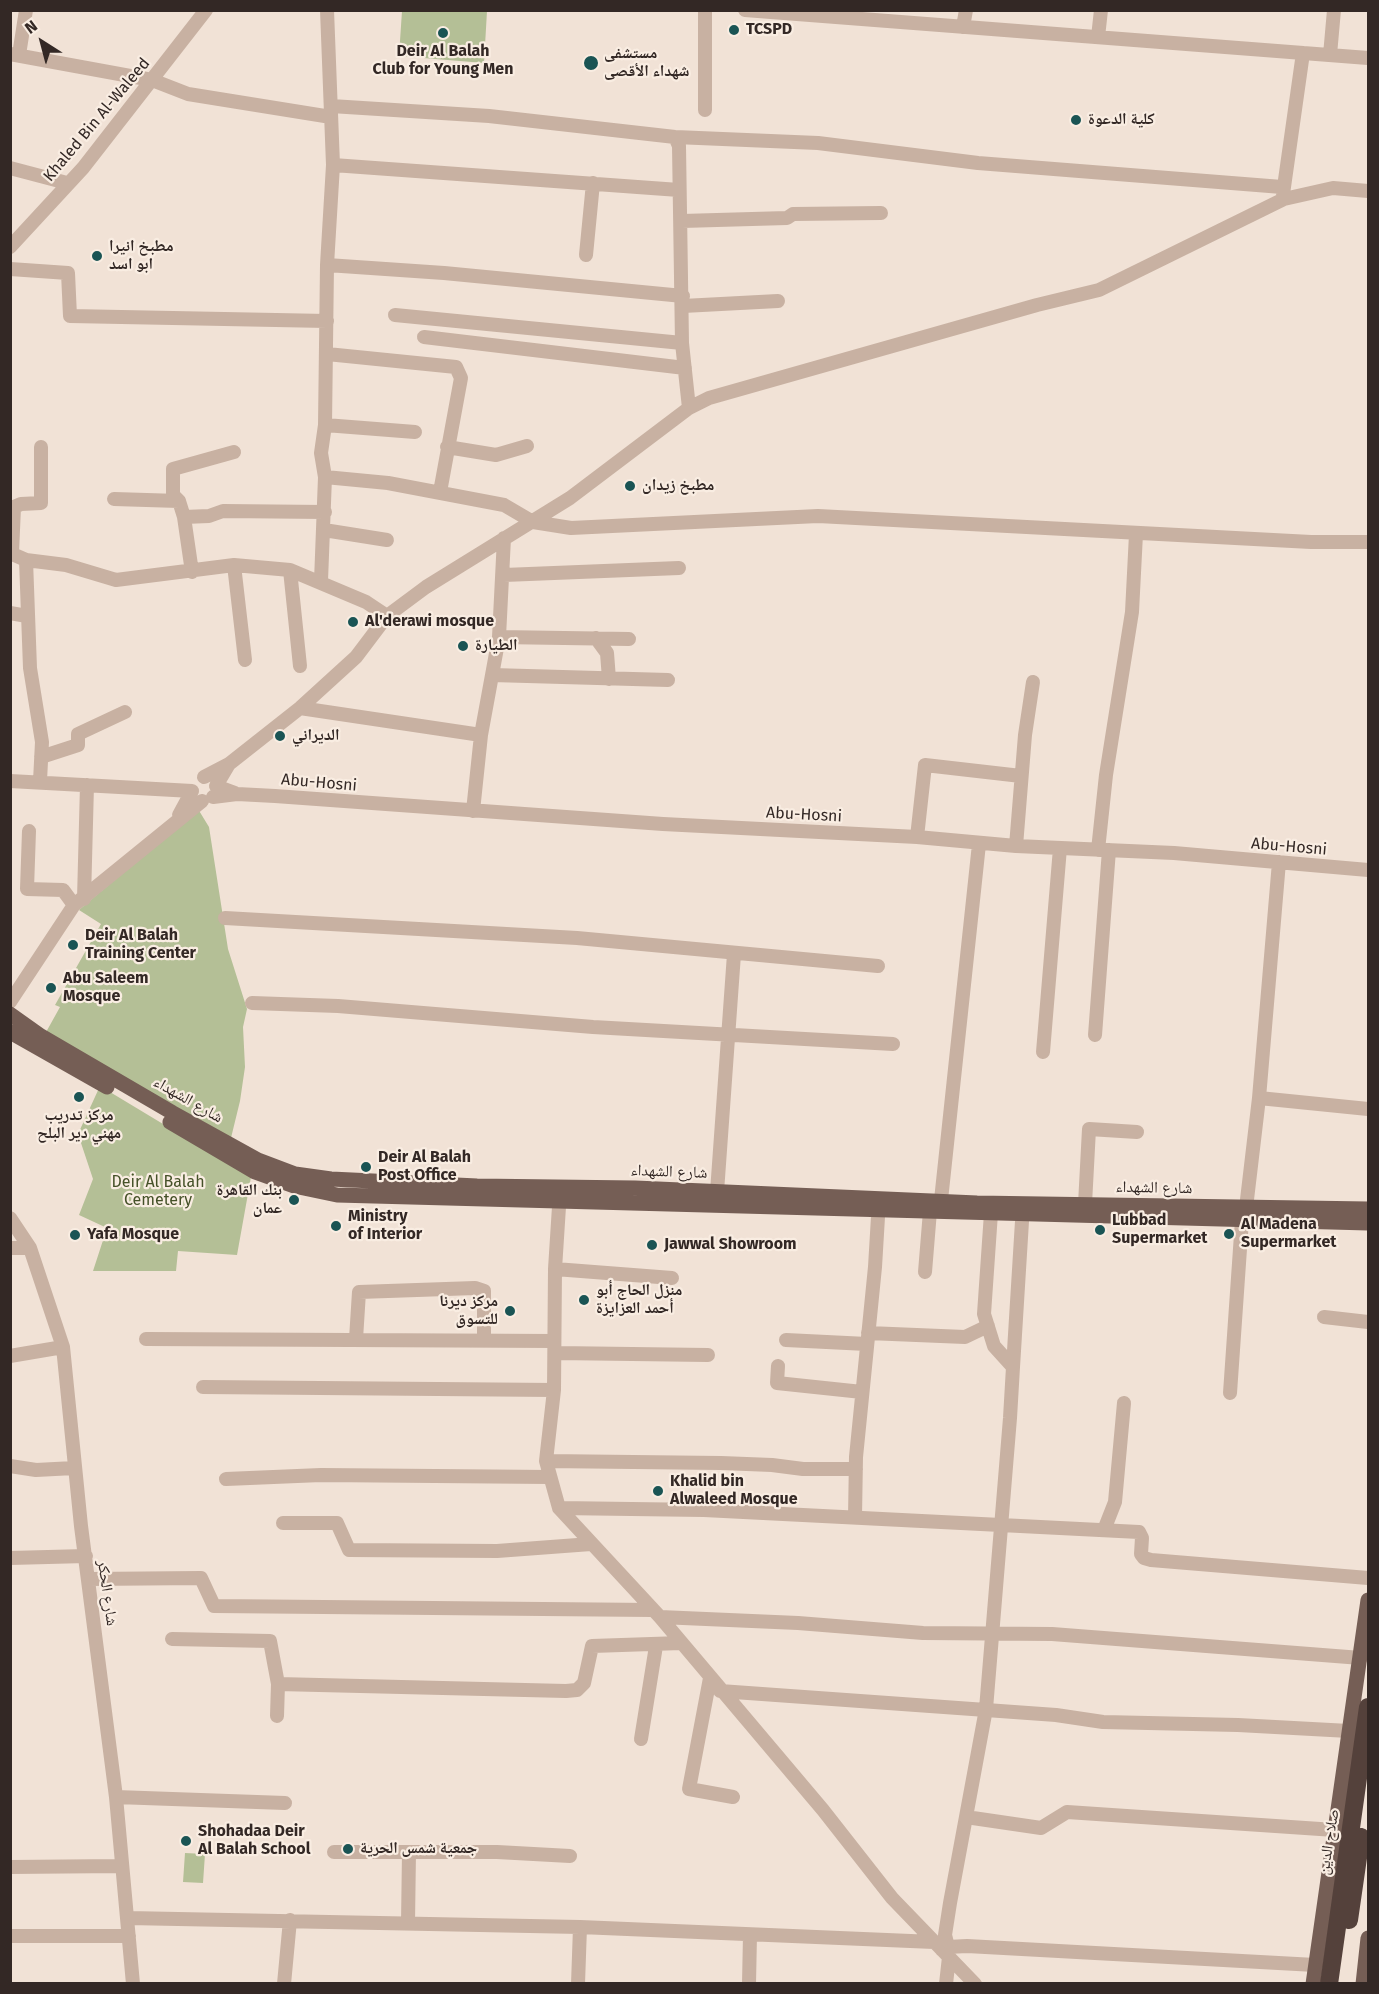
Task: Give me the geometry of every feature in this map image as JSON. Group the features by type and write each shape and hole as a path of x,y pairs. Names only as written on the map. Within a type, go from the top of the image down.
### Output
{"highway":[{"name":"صلاح الدين","path":"1329,1983 1368,1707"},
{"name":"صلاح الدين","path":"1339,1983 1358,1874 1368,1773"}],"main road":[{"name":"شارع الشهداء","path":"10,1014 41,1036 173,1113 258,1160 295,1174 560,1195 878,1204 941,1200 1023,1209 1244,1214 1368,1209"},
{"name":"شارع الشهداء","path":"10,1032 237,1162 294,1186 337,1195 717,1192 878,1204 930,1211 991,1213 1085,1204 1368,1223"},
{"path":"1313,1983 1368,1600"},
{"path":"1363,1983 1368,1938"}],"street":[{"path":"26,10 15,54 152,80 188,94 331,112 489,116 675,137 818,143 978,163 1283,193 1333,188 1368,190"},
{"name":"Khaled Bin Al-Waleed","path":"10,247 82,168 206,10"},
{"path":"321,581 325,477 321,453 325,425 327,265 333,165 327,10"},
{"path":"705,10 705,110"},
{"path":"745,10 837,14 963,27 1368,58"},
{"path":"963,27 966,10"},
{"path":"1098,37 1101,10"},
{"path":"1330,55 1334,10"},
{"path":"1283,193 1303,53"},
{"path":"675,137 679,146 679,190 682,199 682,343 689,408"},
{"path":"333,165 679,190"},
{"path":"10,168 67,183"},
{"path":"586,255 593,183"},
{"path":"10,1002 79,902 176,820 229,764 300,708 357,657 387,616 426,587 533,522 637,449 689,408 709,398 742,388 1037,304 1099,290 1283,193"},
{"path":"682,221 788,218 794,214 881,213"},
{"path":"327,265 444,273 683,301 778,301"},
{"path":"10,268 68,273 70,316 327,321"},
{"path":"395,315 682,343"},
{"path":"424,337 685,368"},
{"path":"327,354 456,367 461,378 440,492"},
{"path":"325,425 415,432"},
{"path":"447,447 496,455 527,446"},
{"path":"41,447 41,503 21,504 14,507 11,553 26,560 66,565 116,580 234,565 290,570 321,581 366,602 387,616"},
{"path":"192,572 184,517 179,501 173,495 173,469 234,452"},
{"path":"325,477 388,483 504,505 533,522 571,528 818,516 1136,534 1311,542 1368,542"},
{"path":"114,499 179,501"},
{"path":"184,517 209,516 224,511 325,512"},
{"path":"324,530 387,540"},
{"path":"1095,1035 1106,775 1132,612 1136,534"},
{"path":"473,812 481,735 499,637 504,575 504,538"},
{"path":"26,560 30,668 42,742 40,781"},
{"path":"234,565 245,660"},
{"path":"504,575 679,568"},
{"path":"290,570 300,666"},
{"path":"10,613 27,616"},
{"path":"499,637 629,639"},
{"path":"596,638 607,653 609,679"},
{"path":"492,675 668,680"},
{"path":"1016,846 1021,776 1030,690 1033,682"},
{"path":"300,708 481,735"},
{"path":"41,757 78,745 78,734 125,712"},
{"path":"918,837 925,765 1021,776"},
{"name":"Abu-Hosni","path":"10,781 177,791 204,789 237,794 473,812 918,837 979,844 1103,850 1368,870"},
{"path":"79,902 87,785"},
{"path":"29,831 27,889 63,890 79,902"},
{"path":"941,1200 979,844"},
{"path":"1043,1052 1060,848"},
{"path":"1230,1393 1244,1214 1259,1098 1280,862"},
{"path":"225,918 577,938 878,966"},
{"path":"717,1192 734,954"},
{"path":"252,1003 338,1006 520,1022 893,1044"},
{"path":"1259,1098 1368,1109"},
{"path":"1085,1204 1089,1129 1137,1132"},
{"path":"560,1195 555,1269 555,1390 546,1461 559,1508 681,1643 823,1810 892,1898 975,1983"},
{"path":"855,1517 856,1469 878,1204"},
{"path":"946,1983 943,1949 986,1709 994,1634 999,1524 1013,1367 1023,1209"},
{"path":"925,1272 930,1211"},
{"path":"991,1213 984,1314 994,1346 1013,1367"},
{"name":"شارع الحكر","path":"10,1218 30,1248 63,1347 69,1392 74,1468 116,1797 134,1983"},
{"path":"10,1248 30,1248"},
{"path":"555,1269 672,1278"},
{"path":"356,1339 359,1292 475,1288 484,1291 484,1340"},
{"path":"1324,1317 1368,1322"},
{"path":"786,1340 965,1337 988,1326"},
{"path":"146,1339 484,1340 555,1347 708,1355"},
{"path":"10,1356 63,1347"},
{"path":"778,1366 777,1383 862,1392"},
{"path":"203,1387 555,1390"},
{"path":"1104,1530 1115,1502 1124,1403"},
{"path":"546,1461 721,1463 803,1469 856,1469"},
{"path":"10,1466 36,1470 74,1468"},
{"path":"226,1479 321,1475 549,1477"},
{"path":"559,1508 855,1517 1138,1532 1142,1538 1141,1554 1144,1558 1151,1560 1368,1578"},
{"path":"283,1523 337,1523 349,1550 497,1551 591,1544"},
{"path":"10,1558 86,1556"},
{"path":"88,1579 201,1578 214,1606 656,1614 923,1633 1133,1639 1361,1658"},
{"path":"172,1639 270,1641 278,1684 277,1716"},
{"path":"278,1684 577,1690 584,1683 592,1646 656,1646 681,1643"},
{"path":"641,1739 656,1646"},
{"path":"710,1678 689,1789 733,1797"},
{"path":"720,1690 986,1709 1103,1722 1248,1725 1349,1731"},
{"path":"116,1797 285,1803"},
{"path":"966,1817 1041,1828 1067,1812 1335,1830"},
{"path":"334,1852 570,1856"},
{"path":"408,1923 409,1852"},
{"path":"10,1867 121,1866"},
{"path":"128,1918 580,1927 750,1935 943,1949 1074,1951 1315,1965"},
{"path":"284,1983 290,1920"},
{"path":"578,1983 580,1927"},
{"path":"749,1983 750,1935"},
{"path":"10,1936 129,1936"}],"green space":[{"name":"Deir Al Balah Club for Young Men","path":"402,11 487,11 484,63 399,56"},
{"name":"Deir Al Balah Cemetery","path":"198,809 209,827 228,949 247,1009 243,1027 245,1067 230,1142 45,1034 60,1007 55,1005 101,924 79,910"},
{"name":"Deir Al Balah Cemetery","path":"100,1086 251,1177 237,1255 178,1251 176,1271 93,1271 107,1228 79,1215 93,1179 78,1134"},
{"path":"185,1853 205,1854 203,1883 183,1882"}],"place":[{"name":"TCSPD","path":"734,30"},
{"name":"Deir Al Balah Club for Young Men","path":"443,33"},
{"name":"مستشفى شهداء الأقصى","path":"591,63"},
{"name":"كلية الدعوة","path":"1076,120"},
{"name":"مطبخ انيرا ابو اسد","path":"97,256"},
{"name":"مطبخ زيدان","path":"630,486"},
{"name":"Al'derawi mosque","path":"353,622"},
{"name":"الطيارة","path":"463,646"},
{"name":"الديراني","path":"280,736"},
{"name":"Deir Al Balah Training Center","path":"73,945"},
{"name":"Abu Saleem Mosque","path":"51,988"},
{"name":"مركز تدريب مهني دير البلح","path":"79,1097"},
{"name":"Deir Al Balah Post Office","path":"366,1167"},
{"name":"بنك القاهرة عمان","path":"294,1200"},
{"name":"Ministry of Interior","path":"336,1226"},
{"name":"Lubbad Supermarket","path":"1100,1230"},
{"name":"Al Madena Supermarket","path":"1229,1234"},
{"name":"Yafa Mosque","path":"75,1235"},
{"name":"Jawwal Showroom","path":"652,1245"},
{"name":"منزل الحاج أبو أحمد العزايزة","path":"584,1300"},
{"name":"مركز ديرنا للتسوق","path":"510,1311"},
{"name":"Khalid bin Alwaleed Mosque","path":"658,1491"},
{"name":"Shohadaa Deir Al Balah School","path":"186,1841"},
{"name":"جمعية شمس الحرية","path":"348,1849"}]}
